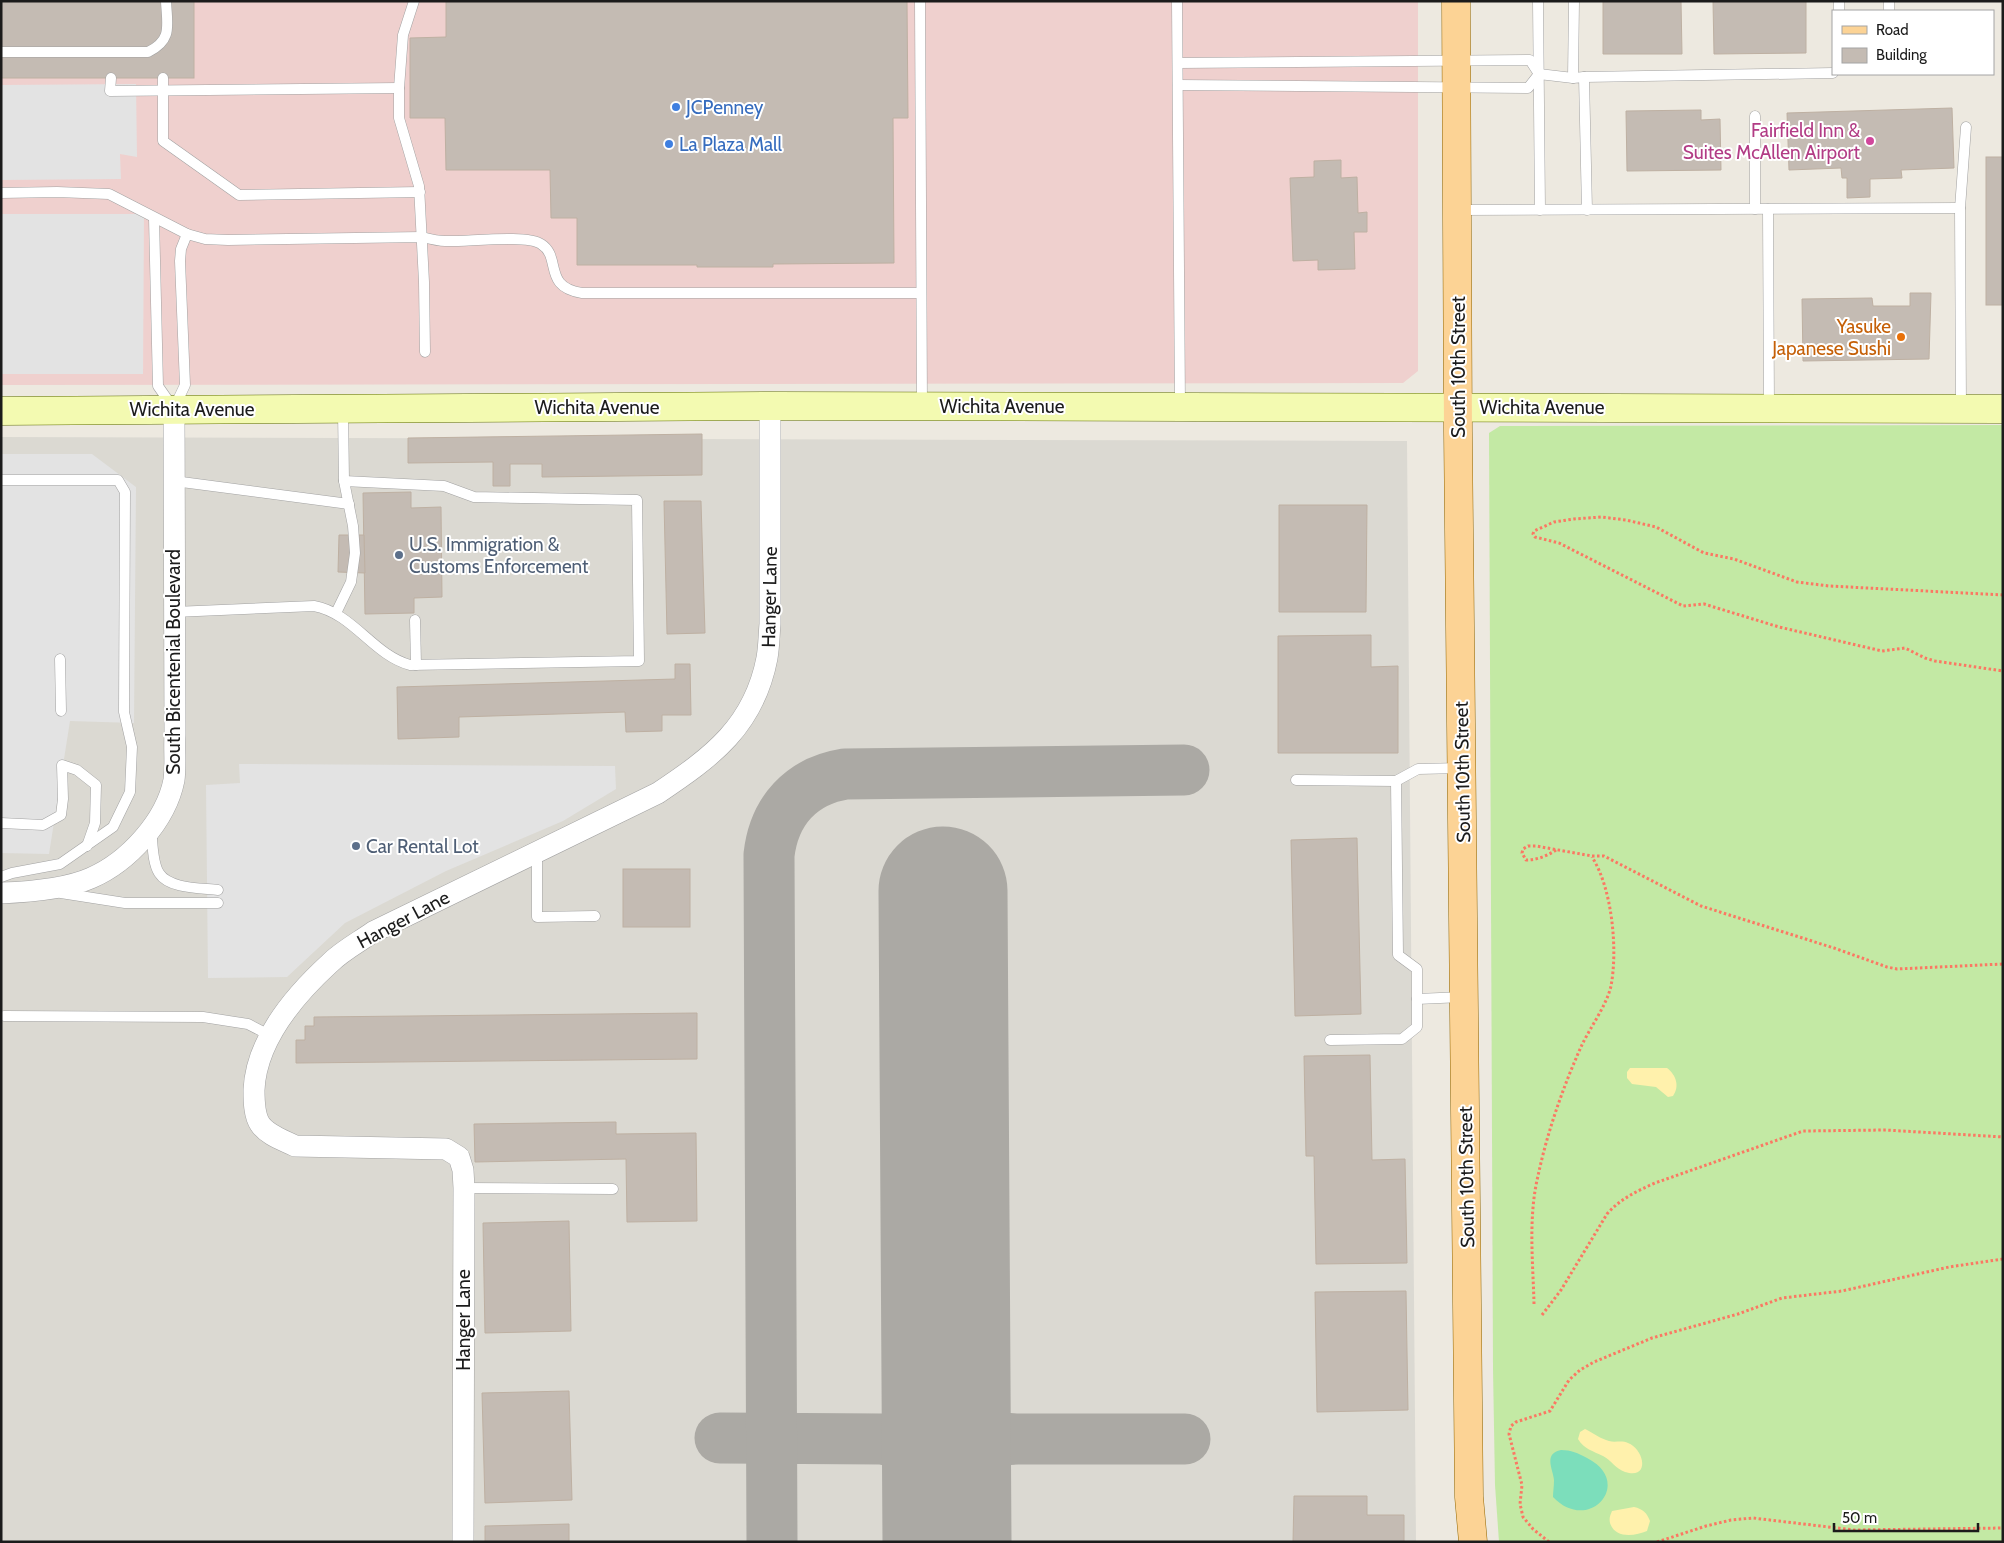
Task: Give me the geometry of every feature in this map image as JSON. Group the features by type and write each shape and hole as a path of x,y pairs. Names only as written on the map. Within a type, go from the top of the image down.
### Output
{"main road":[{"name":"South 10th Street","path":"1456,1 1458,407 1469,1497 1473,1542"},
{"name":"Wichita Avenue","path":"1,411 770,406 2003,409"}],"street":[{"name":"Hanger Lane","path":"463,1542 464,1188 463,1170 459,1157 446,1149 295,1146 274,1136 260,1123 254,1102 255,1076 262,1051 292,1002 331,962 373,932 658,793 698,767 730,738 754,699 767,658 770,624 770,406"},
{"name":"South Bicentenial Boulevard","path":"1,893 73,885 92,878 126,855 151,829 162,812 174,779 174,409"}],"lane":[{"path":"1,52 148,52 161,46 167,33 166,1"},
{"path":"414,1 403,34 399,118 402,133 416,172 420,192 426,352"},
{"path":"920,1 922,406"},
{"path":"1177,1 1180,407"},
{"path":"1538,1 1540,210"},
{"path":"1574,1 1587,210"},
{"path":"1178,86 1457,74 1530,60 1539,74"},
{"path":"1178,63 1457,74 1528,88 1539,74"},
{"path":"1539,74 1578,77 1832,73"},
{"path":"111,78 110,91 399,88"},
{"path":"163,78 163,141 239,196 420,192"},
{"path":"1755,116 1755,209"},
{"path":"1961,409 1960,208 1966,126"},
{"path":"1,193 57,192 109,194 187,234 205,239 422,237 443,241 537,241 548,251 558,280 572,291 582,293 922,292"},
{"path":"1458,210 1960,208"},
{"path":"1768,209 1769,408"},
{"path":"154,218 158,386 174,409 185,386 180,261 181,249 187,234"},
{"path":"336,613 351,582 355,553 344,481 343,408"},
{"path":"1,480 118,480 125,492 124,712 132,746 130,792 113,827 60,864 12,873 1,877"},
{"path":"174,481 349,504"},
{"path":"174,612 314,606 336,613 392,658 416,664 640,661 637,500 474,497 444,486 344,481"},
{"path":"415,620 416,664"},
{"path":"60,659 61,710"},
{"path":"1,823 43,825 61,815 63,799 62,765 77,770 96,785 95,823 86,847"},
{"path":"1296,780 1396,781 1418,769 1462,768"},
{"path":"1330,1040 1402,1039 1417,1028 1417,969 1398,955 1396,781"},
{"path":"151,829 158,872 165,880 178,884 218,890"},
{"path":"537,852 537,917 595,916"},
{"path":"41,889 124,903 218,903"},
{"path":"1417,998 1464,998"},
{"path":"4,1016 203,1017 248,1024 271,1036"},
{"path":"464,1188 613,1189"}],"path":[{"path":"2003,595 1829,586 1797,582 1734,559 1704,553 1656,527 1626,520 1601,517 1563,520 1534,531 1533,534 1535,537 1559,543 1683,606 1704,604 1779,627 1859,646 1882,651 1905,648 1935,661 2003,671"},
{"path":"1556,850 1547,856 1532,860 1526,860 1522,853 1523,849 1528,846 1536,846 1592,856 1604,856 1701,906 1834,948 1887,967 1897,969 2003,964"},
{"path":"1534,1304 1533,1213 1538,1176 1555,1117 1574,1063 1606,998 1612,976 1612,940 1608,904 1602,877 1592,856"},
{"path":"1542,1315 1561,1290 1611,1210 1627,1197 1655,1183 1804,1131 1886,1130 2003,1137"},
{"path":"1549,1542 1533,1529 1523,1517 1520,1504 1522,1485 1509,1434 1511,1426 1523,1418 1550,1411 1569,1380 1580,1370 1602,1358 1652,1338 1738,1314 1782,1298 1842,1291 1949,1267 2003,1259"},
{"path":"1657,1542 1706,1526 1753,1518 1854,1530 2003,1528"}],"shaded area":[{"path":"1,1 1418,1 1418,371 1403,383 1,385"},
{"path":"136,84 137,157 120,154 121,179 1,180 1,85"},
{"path":"1,214 144,214 143,374 1,374"},
{"path":"1,437 1407,441 1416,1542 1,1542"},
{"path":"1,454 92,454 136,487 134,723 70,721 49,854 1,853"},
{"name":"Car Rental Lot","path":"239,764 615,766 616,789 563,821 446,871 345,923 287,977 208,978 206,785 240,783"}],"green space":[{"path":"2003,425 2003,1542 1499,1542 1495,1485 1493,1369 1489,433 1500,426"},
{"path":"1561,1450 1574,1452 1601,1468 1607,1480 1607,1491 1602,1501 1592,1508 1580,1510 1567,1507 1553,1497 1554,1480 1550,1462 1552,1455"}],"sand":[{"path":"1630,1068 1667,1068 1673,1074 1677,1085 1673,1096 1668,1097 1656,1087 1632,1084 1627,1078 1627,1072"},
{"path":"1585,1429 1611,1442 1626,1442 1634,1447 1641,1457 1642,1463 1638,1472 1625,1472 1606,1458 1586,1447 1578,1439 1580,1432"},
{"path":"1634,1507 1642,1510 1648,1516 1650,1521 1647,1531 1631,1535 1616,1532 1610,1523 1612,1511"}],"building":[{"path":"1,1 194,1 194,78 1,78"},
{"name":"La Plaza Mall","path":"446,1 907,1 908,118 893,118 894,263 773,264 773,267 577,265 577,218 551,218 550,170 446,170 445,118 410,118 410,38 446,37"},
{"path":"1603,1 1681,1 1682,54 1603,54"},
{"path":"1713,1 1806,1 1806,53 1714,54"},
{"name":"Fairfield Inn & Suites McAllen Airport","path":"1952,108 1954,168 1901,170 1902,178 1870,179 1870,197 1847,198 1847,178 1842,178 1841,168 1789,170 1787,113"},
{"path":"1701,110 1701,120 1720,119 1721,170 1627,171 1626,111"},
{"path":"1986,157 2003,157 2003,305 1986,305"},
{"path":"1341,160 1341,178 1357,177 1358,213 1367,212 1367,232 1354,232 1355,269 1318,270 1318,260 1293,261 1290,178 1314,177 1314,161"},
{"path":"1910,293 1931,293 1929,359 1803,361 1802,299 1872,298 1873,306 1910,306"},
{"path":"702,434 702,475 542,477 542,464 510,464 510,486 493,486 493,462 408,463 408,438"},
{"path":"411,492 411,508 441,507 442,597 414,598 414,613 365,614 363,493"},
{"path":"664,501 701,501 705,633 667,634"},
{"path":"1279,505 1367,505 1366,612 1279,612"},
{"path":"339,535 364,535 365,573 338,572"},
{"path":"1371,635 1371,667 1398,666 1398,753 1278,753 1278,636"},
{"path":"675,664 690,664 691,715 662,715 662,731 626,732 625,712 459,717 459,737 398,739 397,687 675,679"},
{"path":"1357,838 1361,1014 1295,1016 1291,840"},
{"path":"623,869 690,869 690,927 623,927"},
{"path":"697,1013 697,1059 296,1063 296,1040 305,1040 305,1026 314,1026 314,1017"},
{"path":"1370,1055 1372,1160 1405,1159 1407,1263 1316,1264 1314,1156 1306,1156 1304,1056"},
{"path":"616,1122 616,1134 696,1133 697,1221 627,1222 626,1159 475,1162 474,1124"},
{"path":"569,1221 571,1331 485,1333 483,1223"},
{"path":"1406,1291 1408,1410 1317,1412 1315,1292"},
{"path":"569,1391 572,1500 485,1503 482,1393"},
{"path":"1294,1496 1367,1496 1367,1515 1404,1515 1404,1542 1293,1542"},
{"path":"569,1524 569,1542 485,1542 485,1526"}],"taxiway":[{"path":"772,1542 769,855 777,825 792,801 803,791 815,783 845,774 1184,770"},
{"path":"946,1367 959,1406 974,1425 997,1436 1013,1439"},
{"path":"720,1438 882,1439 897,1442 919,1454 934,1472 947,1511"},
{"path":"947,1511 954,1483 966,1462 985,1446 998,1442 1013,1439 1185,1439"}],"runway":[{"path":"943,891 947,1542"}],"place":[{"name":"JCPenney","path":"676,107"},
{"name":"Fairfield Inn & Suites McAllen Airport","path":"1870,141"},
{"name":"La Plaza Mall","path":"669,144"},
{"name":"Yasuke Japanese Sushi","path":"1901,337"},
{"name":"U.S. Immigration & Customs Enforcement","path":"399,555"},
{"name":"Car Rental Lot","path":"356,846"}]}
